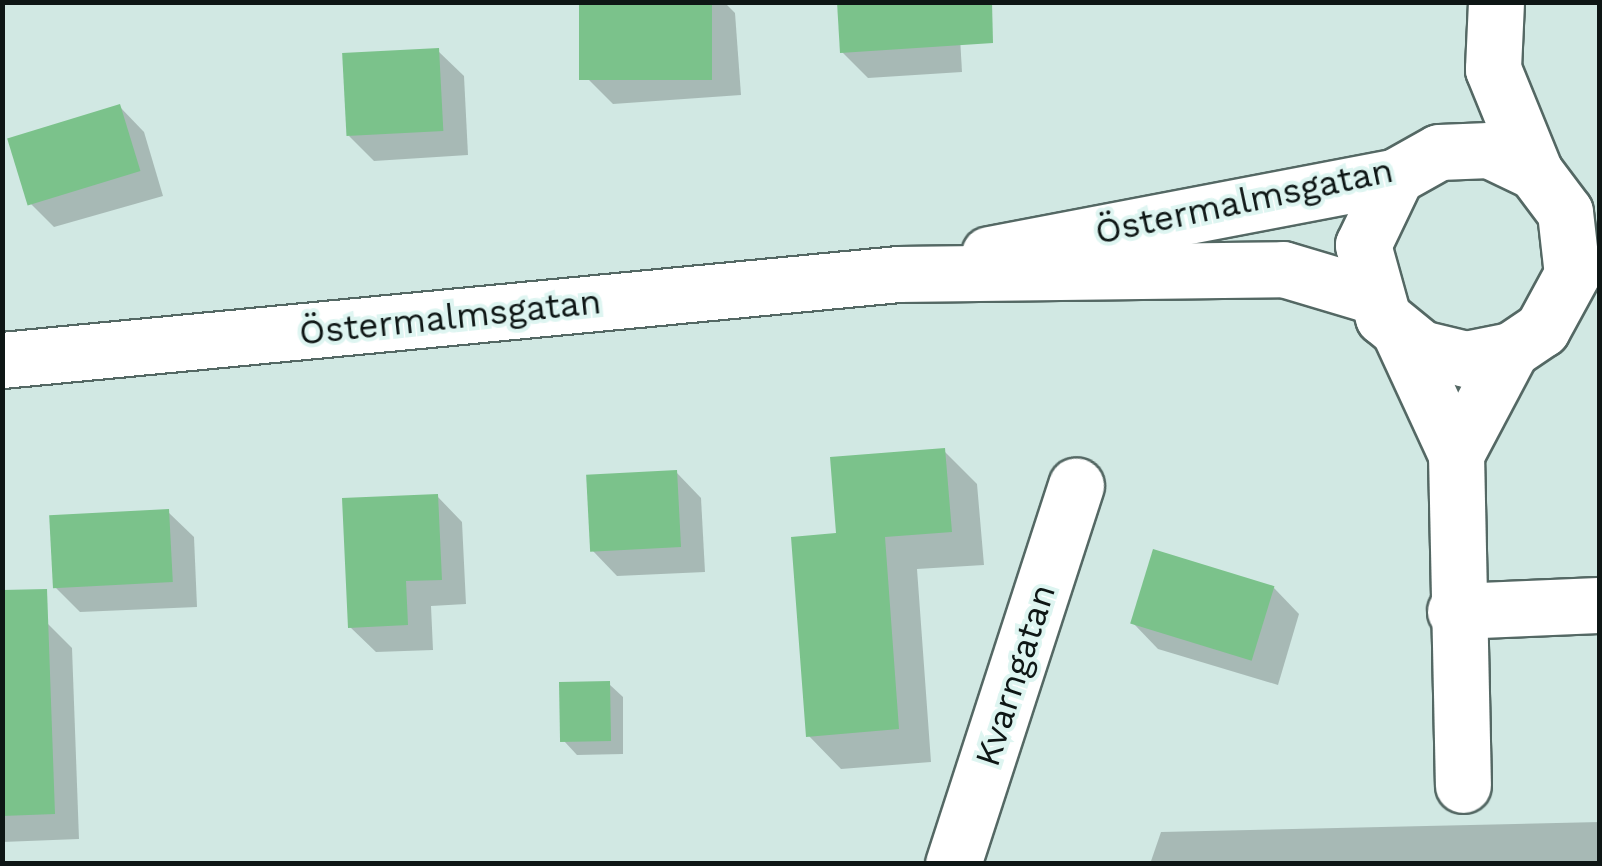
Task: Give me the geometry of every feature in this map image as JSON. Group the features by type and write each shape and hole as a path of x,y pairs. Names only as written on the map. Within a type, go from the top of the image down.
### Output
{"main road":[{"path":"1456,454 1572,274 1566,205 1493,69 1496,2"},
{"path":"1463,785 1455,611 1456,454 1386,316 1368,219 1493,69"},
{"name":"Östermalmsgatan","path":"898,274 1489,150 1566,205"},
{"name":"Östermalmsgatan","path":"2,360 898,274 1256,268 1386,316 1466,359 1600,319"},
{"name":"Kvarngatan","path":"953,864 1076,486"},
{"path":"1455,611 1600,606"}],"building":[{"path":"579,2 712,2 712,80 579,80"},
{"path":"837,2 992,2 993,43 840,53"},
{"path":"439,48 443,131 346,136 342,53"},
{"path":"120,104 140,171 28,205 7,138"},
{"path":"945,448 952,532 885,537 899,729 806,737 791,537 836,533 830,457"},
{"path":"677,470 681,547 590,552 586,475"},
{"path":"438,494 442,580 406,581 408,625 348,628 342,498"},
{"path":"169,509 173,582 53,588 49,515"},
{"path":"1153,549 1274,586 1252,661 1130,624"},
{"path":"47,589 55,814 2,816 2,590"},
{"path":"610,681 611,741 560,742 559,682"}]}
